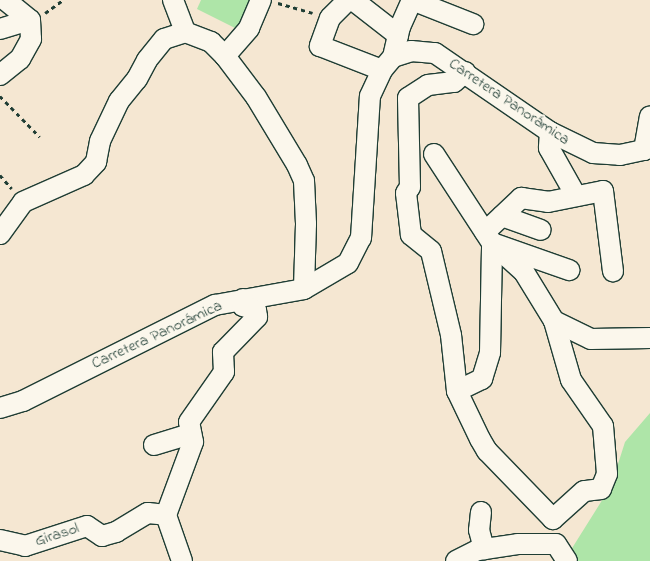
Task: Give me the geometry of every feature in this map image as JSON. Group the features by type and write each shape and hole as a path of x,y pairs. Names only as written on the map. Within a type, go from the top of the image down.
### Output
{"street":[{"path":"0,75 20,59 31,39 30,20 6,0"},
{"path":"173,0 185,32"},
{"path":"225,56 249,28 261,0"},
{"path":"348,0 330,18 320,46 387,63 412,0 473,24"},
{"path":"354,0 398,35"},
{"path":"0,29 30,20"},
{"path":"0,234 23,202 84,175 96,162 100,141 119,101 138,79 147,60 164,39 185,32 211,42 225,56 256,97 304,181 304,289"},
{"name":"Carretera Panorámica","path":"0,408 23,400 214,305 304,289 348,263 361,238 370,96 387,63 411,51 435,53 550,132 593,153 620,155 647,147"},
{"path":"434,154 488,238 524,272 554,321 571,380 604,426 607,474 601,489 584,491 552,519 487,451 457,391 451,334 431,251 411,235 406,193 410,187 408,98 428,86 454,82 465,72"},
{"path":"647,147 650,117"},
{"path":"550,132 549,148 576,196"},
{"path":"457,391 482,379 490,352 488,238 502,216 521,198 548,202 603,190 613,271"},
{"path":"502,216 541,230"},
{"path":"488,238 569,270"},
{"path":"182,561 166,515 192,442 189,422 224,372 223,352 257,317 256,310 243,306 243,299"},
{"path":"554,321 591,339 650,338"},
{"path":"154,444 191,434"},
{"path":"481,512 479,530 484,549"},
{"name":"Girasol","path":"0,540 25,546 86,526 102,536 116,532 148,513 166,515"},
{"path":"456,561 484,549 518,544 556,544 567,561"}],"path":[{"path":"30,20 59,6 63,0"},
{"path":"269,0 330,18"},
{"path":"0,96 40,137"}],"green space":[{"path":"201,0 252,0 237,29 197,9"},
{"path":"650,413 650,561 577,561 569,553 611,486 625,442"}]}
